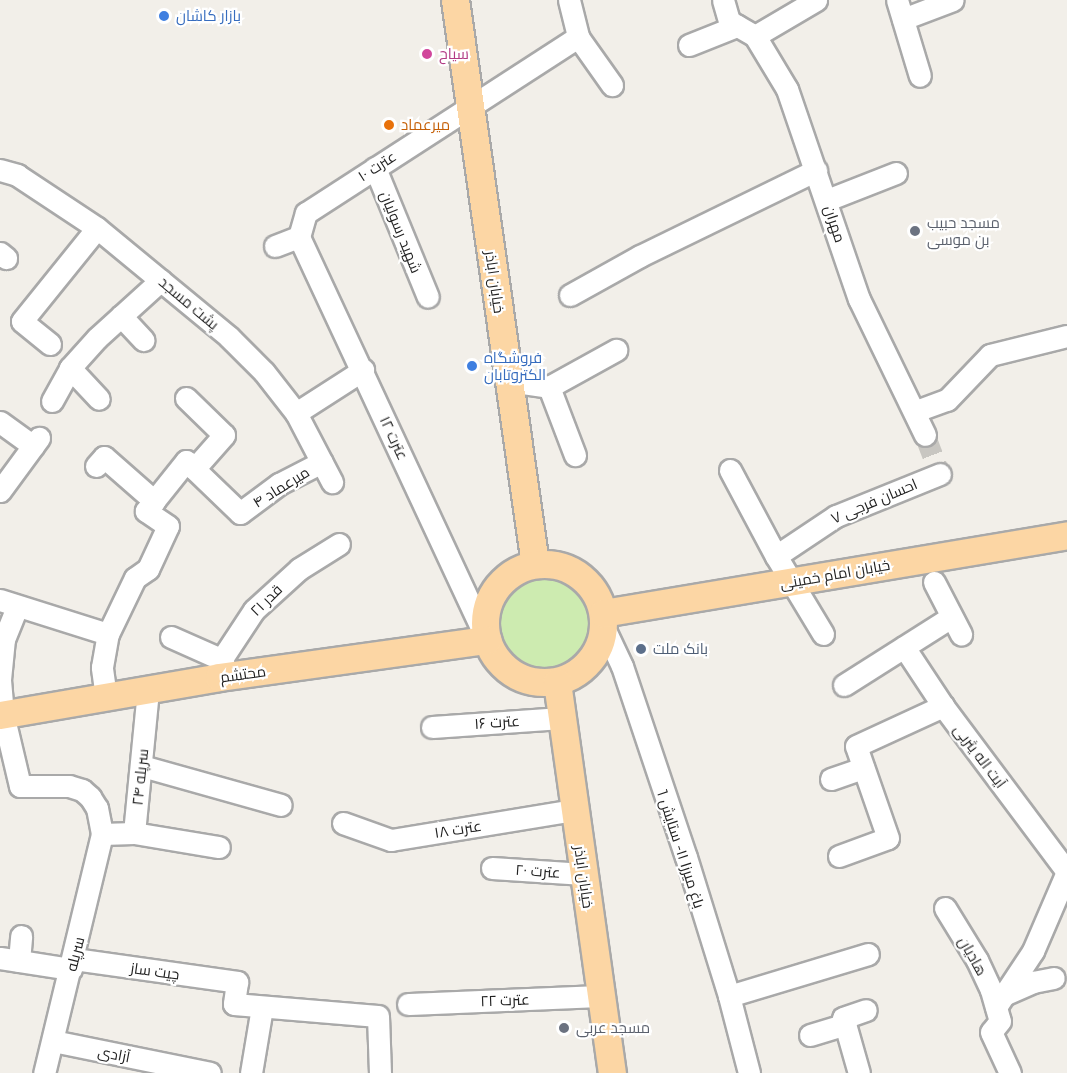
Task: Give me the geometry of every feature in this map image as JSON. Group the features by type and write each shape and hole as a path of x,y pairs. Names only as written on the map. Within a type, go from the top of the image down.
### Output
{"main road":[{"name":"خیابان اباذر","path":"455,0 535,564"},
{"name":"خیابان امام خمینی","path":"604,621 792,581 1067,535"},
{"path":"535,564 553,564 571,570 586,581 597,596 604,621 594,657 571,677 557,682 539,683 522,679 506,669 494,656 487,640 484,620 489,600 494,592 500,583 516,571 535,564"},
{"name":"محتشم","path":"1,715 148,689 221,669 487,640"},
{"name":"خیابان اباذر","path":"557,682 612,1073"}],"street":[{"path":"569,0 578,37 612,85"},
{"name":"مهران","path":"723,0 729,21 746,31 787,89 827,200 859,299 916,411 925,435"},
{"path":"689,45 746,31 816,0"},
{"path":"920,76 900,10 953,0"},
{"name":"عترت ۱۰","path":"299,237 306,213 578,37"},
{"name":"شهید رسولیان","path":"375,168 428,297"},
{"name":"پشت مسجد","path":"0,170 17,175 97,228 229,337 264,372 296,413 332,482"},
{"path":"570,295 640,256 816,170"},
{"path":"827,200 896,173"},
{"path":"50,344 22,321 97,228"},
{"path":"275,246 299,237"},
{"name":"عترت ۱۲","path":"299,237 487,640"},
{"path":"52,401 70,368 121,316 161,280"},
{"path":"121,316 143,340"},
{"path":"916,411 947,400 990,355 1067,336"},
{"path":"509,381 549,387 616,350"},
{"path":"70,368 99,399"},
{"path":"296,413 363,370"},
{"path":"549,387 575,455"},
{"path":"106,697 102,667 108,634 135,578 148,569 168,526 146,511 186,461 194,469 224,435 186,398"},
{"path":"0,422 36,442 0,491"},
{"path":"96,466 104,457 154,501"},
{"name":"میرعماد ۴","path":"194,469 240,513 279,484 322,462"},
{"path":"730,470 776,556 823,634"},
{"name":"احسان فرجی ۷","path":"776,556 836,516 940,474"},
{"name":"قدر ۲۱","path":"221,669 240,629 271,592 299,569 339,544"},
{"path":"844,685 904,647 956,626 934,582"},
{"path":"108,634 9,603 2,638 1,715 20,786 69,786 82,790 97,808 102,834 134,833 219,847"},
{"name":"باغ میرزا ۱۱- ستایش 1","path":"604,621 625,675 729,996 749,1073"},
{"path":"171,637 221,669"},
{"name":"آیت اله یثربی","path":"904,647 943,706 1064,859"},
{"name":"سرپله ۲۴","path":"134,833 148,689"},
{"path":"839,856 888,838 856,746 943,706"},
{"name":"عترت ۱۶","path":"432,727 562,718"},
{"path":"142,766 281,805"},
{"path":"831,779 862,768"},
{"name":"عترت ۱۸","path":"343,823 391,840 575,810"},
{"name":"سرپله","path":"45,1073 102,834"},
{"path":"1010,1073 991,1032 1000,1021 1001,1001 1033,951 1067,872 1064,859"},
{"name":"عترت ۲۰","path":"492,868 584,874"},
{"name":"هادیان","path":"945,908 1001,1001"},
{"path":"10,960 21,936"},
{"path":"729,996 868,954"},
{"name":"چیت ساز","path":"10,960 72,964 237,982 234,1005 262,1007"},
{"path":"1001,1001 1033,982 1054,978"},
{"name":"عترت ۲۲","path":"408,1004 601,996"},
{"path":"251,1073 262,1007 378,1016 380,1073"},
{"path":"859,1073 843,1018 866,1010"},
{"path":"810,1035 844,1024"},
{"name":"آزادی","path":"53,1041 210,1073"}],"green space":[{"path":"545,579 562,582 577,592 587,607 590,624 587,641 577,656 562,666 545,669 528,666 513,656 503,641 500,624 503,607 513,592 528,582"}],"tunnel":[{"path":"925,435 940,474"}],"place":[{"name":"بازار کاشان","path":"164,16"},
{"name":"سیاح","path":"427,54"},
{"name":"میرعماد","path":"389,125"},
{"name":"مسجد حبیب بن موسی","path":"915,231"},
{"name":"فروشگاه الکتروتابان","path":"472,366"},
{"name":"بانک ملت","path":"641,649"},
{"name":"مسجد عربی","path":"564,1028"}]}
